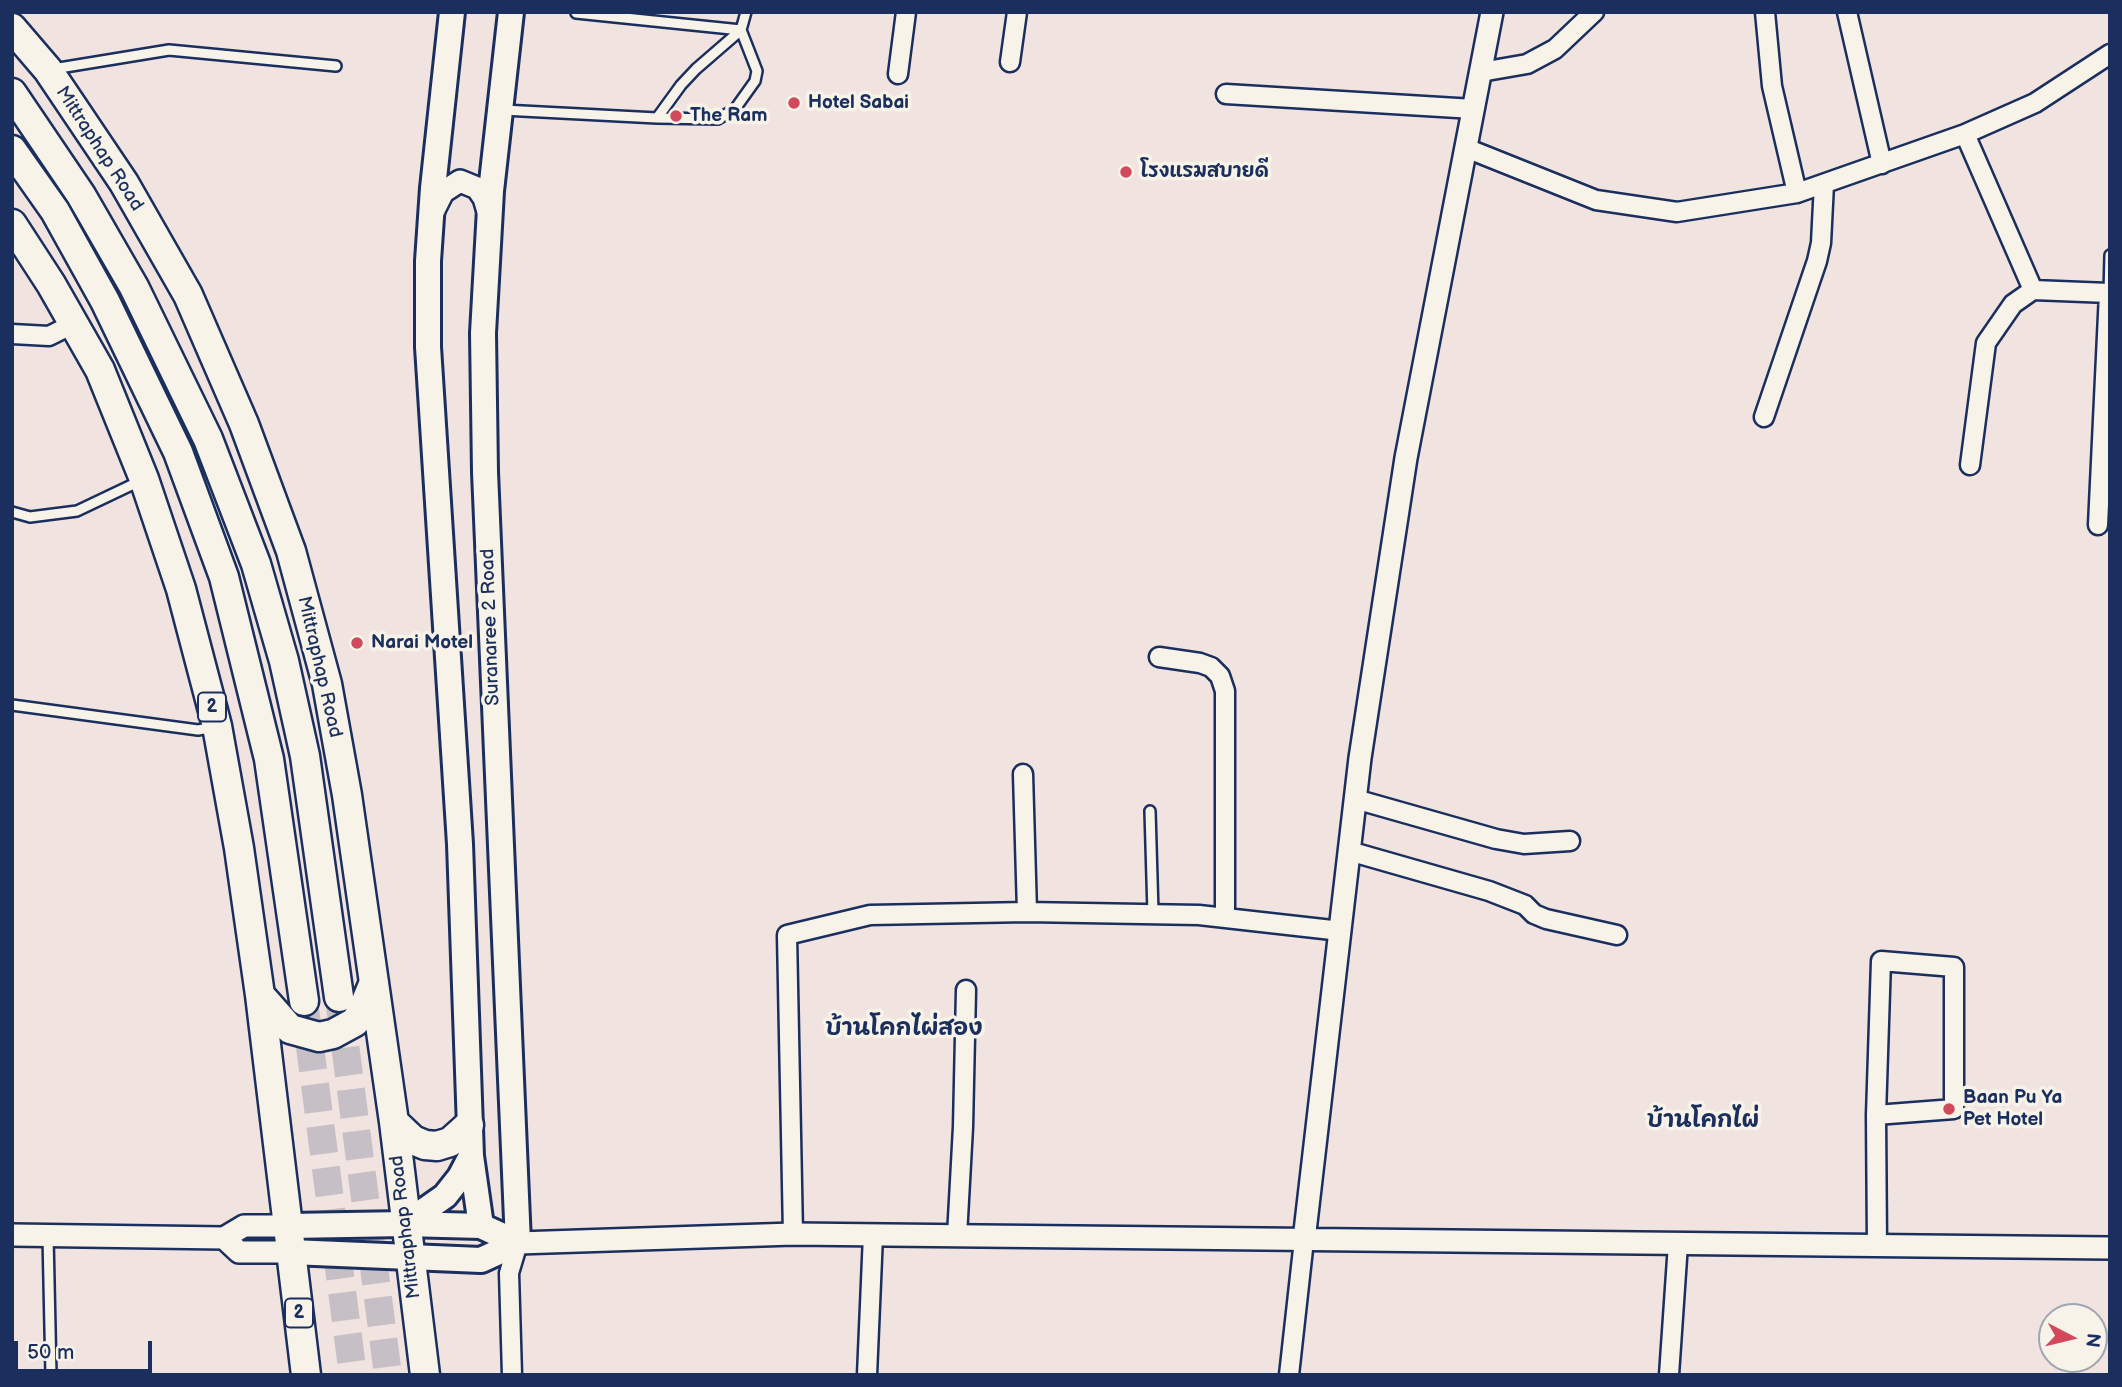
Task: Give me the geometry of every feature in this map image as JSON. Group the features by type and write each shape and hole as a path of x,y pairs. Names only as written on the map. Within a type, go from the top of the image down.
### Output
{"highway":[{"name":"Mittraphap Road","path":"12,28 48,70 124,183 188,295 244,424 291,551 327,684 347,795 394,1122 425,1375"},
{"name":"Mittraphap Road","path":"12,93 80,195 134,287 208,439 256,564 284,661 305,756 339,997"},
{"name":"2","path":"12,150 55,211 105,301 178,452 223,577 269,759 304,1001"},
{"name":"2","path":"12,224 51,284 100,370 144,478 181,589 217,726 239,848 260,995 306,1375"},
{"path":"260,995 290,1029 319,1037 333,1034 355,1022 374,982"},
{"path":"394,1122 413,1140 437,1146 450,1142 469,1125"}],"main road":[{"path":"452,12 431,216 428,347 460,844 469,1125 481,1226"},
{"name":"Suranaree 2 Road","path":"511,12 489,216 483,333 485,472 518,1243"},
{"path":"405,1224 445,1196 460,1177 471,1156"},
{"path":"290,1239 405,1224 481,1226 518,1243"},
{"path":"290,1239 409,1258 481,1260 518,1243"}],"street":[{"path":"898,74 906,12"},
{"path":"1010,62 1017,12"},
{"path":"1289,1375 1355,799 1406,458 1492,12"},
{"path":"1481,72 1527,64 1555,49 1594,12"},
{"path":"1765,12 1772,86 1797,193"},
{"path":"1847,12 1882,164"},
{"path":"1466,148 1596,200 1677,212 1797,193 1965,134 2035,103 2110,54"},
{"path":"1226,94 1474,109"},
{"path":"1965,134 2033,290"},
{"path":"431,216 438,201 451,185 463,181 477,188 484,198 489,216"},
{"path":"1764,417 1818,261 1825,184"},
{"path":"1970,465 1986,343 2013,304 2033,290 2109,293 2098,525"},
{"path":"12,334 49,335 73,324"},
{"path":"1159,657 1211,667 1220,676 1225,691 1224,916"},
{"path":"1023,774 1027,912"},
{"path":"1355,799 1496,839 1524,844 1570,841"},
{"path":"1349,851 1489,891 1525,905 1534,914 1546,919 1617,935"},
{"path":"793,1234 786,935 870,915 1027,912 1224,916 1340,932"},
{"path":"1876,1115 1954,1110 1954,967 1881,961 1876,1115 1877,1246"},
{"path":"957,1236 966,989"},
{"path":"12,1235 224,1238 244,1226 290,1239"},
{"path":"512,1375 509,1273 518,1243 793,1234 2110,1248"},
{"path":"867,1375 873,1235"},
{"path":"1669,1375 1678,1244"}],"lane":[{"path":"657,118 696,69 741,30 746,12"},
{"path":"576,13 741,30"},
{"path":"499,110 657,118 718,118 735,109 755,81 757,71 741,30"},
{"path":"48,70 169,50 335,66"},
{"path":"2109,293 2110,255"},
{"path":"12,512 30,517 77,511 144,478"},
{"path":"12,705 198,730 217,726"},
{"path":"1150,811 1153,913"},
{"path":"48,1234 51,1375"}],"tunnel":[{"path":"304,1001 353,1375"},
{"path":"340,1006 388,1375"}],"place":[{"name":"Hotel Sabai","path":"794,103"},
{"name":"The Ram","path":"676,116"},
{"name":"โรงแรมสบายดี","path":"1126,172"},
{"name":"Narai Motel","path":"357,643"},
{"name":"Baan Pu Ya Pet Hotel","path":"1949,1109"}],"district":[{"name":"บ้านโคกไผ่สอง","path":"904,1029"},
{"name":"บ้านโคกไผ่","path":"1703,1121"}]}
